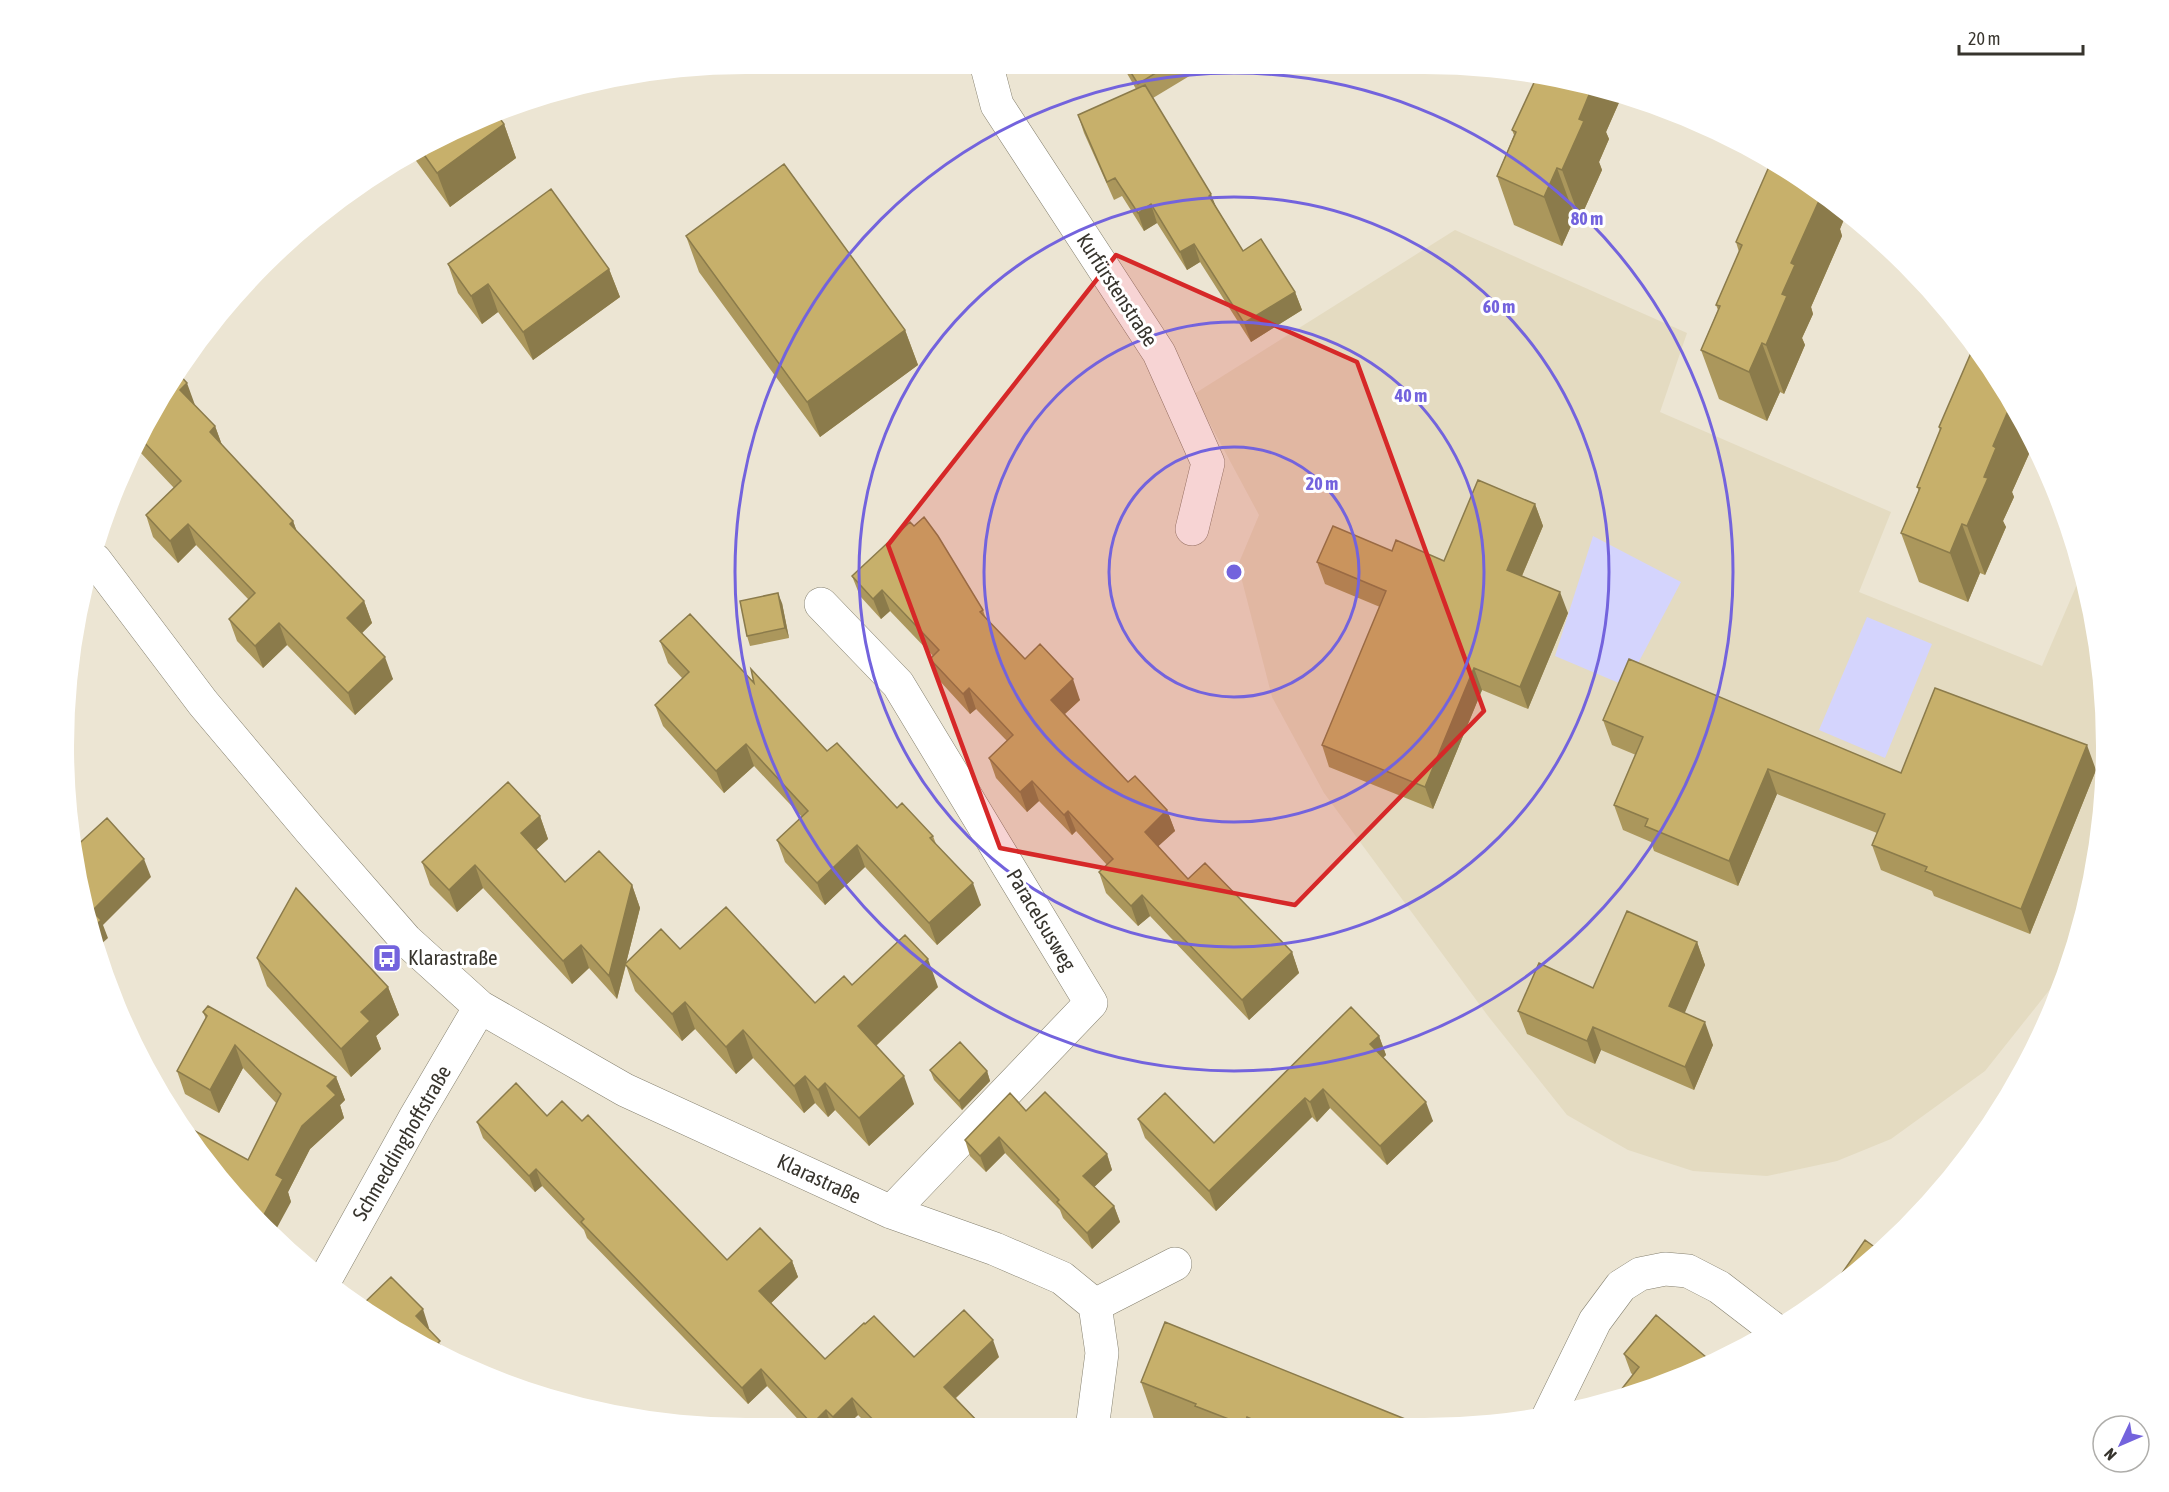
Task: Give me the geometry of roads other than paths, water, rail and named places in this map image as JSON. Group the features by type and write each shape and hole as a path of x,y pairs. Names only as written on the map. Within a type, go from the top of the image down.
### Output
{"street":[{"name":"Kurfürstenstraße","path":"989,74 997,105 1159,353 1208,463 1192,529"},
{"name":"Klarastraße","path":"98,564 203,703 310,830 406,940 480,1007 625,1090 891,1212 995,1249 1062,1278 1095,1305"},
{"name":"Paracelsusweg","path":"821,604 898,684 1091,1003 891,1212"},
{"name":"Schmeddinghoffstraße","path":"329,1273 416,1116 480,1007"},
{"path":"1093,1418 1102,1353 1095,1305 1175,1264"},
{"path":"1553,1406 1595,1321 1621,1286 1640,1274 1665,1269 1688,1271 1719,1287 1766,1323"}],"place":[{"name":"Klarastraße","path":"387,958"}]}
